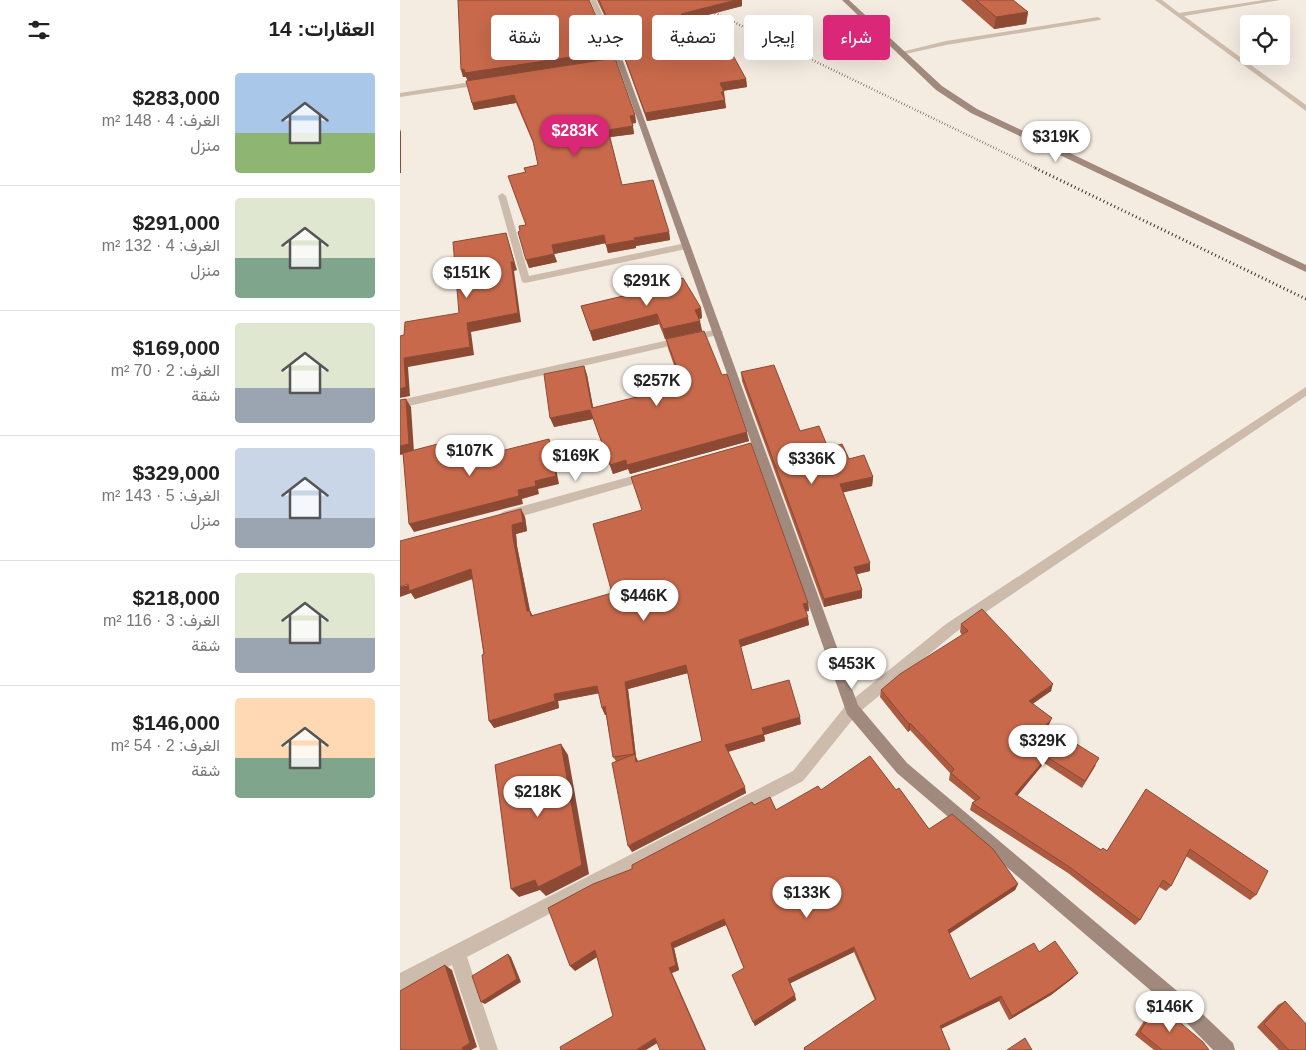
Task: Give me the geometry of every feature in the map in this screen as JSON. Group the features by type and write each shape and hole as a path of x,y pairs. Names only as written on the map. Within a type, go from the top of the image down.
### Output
{"street":[{"path":"593,0 619,62 718,332 753,446 852,709 902,768 1183,1007 1226,1050"},
{"path":"845,0 940,88 974,111 1306,269"},
{"path":"1158,0 1306,109"},
{"path":"1177,15 1278,0"},
{"path":"901,53 946,43 1098,19"},
{"path":"600,64 619,62"},
{"path":"400,96 495,81"},
{"path":"502,196 525,280 686,246"},
{"path":"400,404 718,332"},
{"path":"400,983 798,776 852,709 951,628 1306,391"},
{"path":"493,519 663,471"},
{"path":"457,953 489,1050"}],"building":[{"path":"458,0 589,0 595,15 569,15 569,57 559,59 559,15 491,15 491,60 551,60 465,73 464,69 461,70"},
{"path":"599,0 736,0 681,14 683,15 652,15 652,60 734,60 734,57 746,79 720,83 724,92 721,92 725,100 645,113 626,60 642,60 642,15 606,15"},
{"path":"976,0 1013,0 1028,12 996,17"},
{"path":"602,60 616,60 635,115 630,116 633,126 608,130 622,185 653,180 669,232 606,245 604,235 552,245 554,254 526,260 518,232 520,231 519,226 526,225 508,176 526,172 524,168 538,165 533,141 514,95 472,103 466,81"},
{"path":"506,233 514,262 511,262 518,313 467,323 470,347 404,358 406,387 400,389 400,336 404,335 405,322 459,313 453,242"},
{"path":"683,278 701,308 695,310 700,321 663,329 657,314 590,331 581,306 657,288 655,285"},
{"path":"704,331 722,375 727,374 747,432 627,465 626,460 610,465 590,410 550,418 544,374 584,366 592,408 653,393 683,384 666,339"},
{"path":"774,365 800,431 819,426 828,448 842,444 849,459 864,455 873,477 840,484 870,563 854,567 862,590 824,599 741,372"},
{"path":"406,399 409,444 400,446 400,400"},
{"path":"457,439 461,461 549,439 556,476 535,481 536,486 518,490 519,496 409,524 403,453"},
{"path":"751,443 808,603 803,604 808,617 739,640 752,690 789,680 800,717 762,728 764,734 725,745 745,787 628,846 612,763 635,754 636,762 702,741 686,665 625,682 634,754 613,757 605,706 602,708 597,686 554,694 555,701 489,721 482,655 484,654 471,569 409,591 408,584 400,587 400,541 521,509 523,522 512,525 513,538 527,611 530,611 531,616 612,593 593,524 642,510 631,477"},
{"path":"982,609 1053,684 1029,701 1052,718 1046,725 1099,758 1085,781 1047,757 1015,794 1101,850 1103,848 1107,851 1146,789 1268,871 1256,895 1190,849 1171,886 1163,880 1140,920 1071,868 972,803 980,798 951,773 954,769 909,724 881,690 900,674 968,631 961,624"},
{"path":"561,744 582,865 538,887 535,880 511,889 495,765"},
{"path":"870,756 896,790 899,788 929,829 952,814 993,849 1018,884 948,930 970,979 1034,943 1039,952 1055,941 1078,973 1054,991 1012,1016 1001,996 940,1026 950,1050 805,1050 804,1048 876,999 854,947 788,979 795,995 753,1022 732,975 744,968 724,919 671,943 676,965 669,968 705,1050 660,1050 655,1038 636,1050 561,1050 560,1047 613,1016 595,950 570,966 548,908 593,884 632,869 632,865 752,802 754,805 770,797 776,810 818,786 821,790"},
{"path":"508,954 517,979 481,1002 472,976"},
{"path":"445,965 470,1043 462,1048 463,1050 400,1050 400,991"},
{"path":"1285,1001 1306,1024 1306,1050 1289,1050 1264,1024"},
{"path":"1157,1003 1203,1042 1209,1050 1162,1050 1140,1032"},
{"path":"1025,1038 1032,1050 1007,1050"}],"railway":[{"path":"688,0 1038,169"},
{"path":"1035,168 1306,299"}]}
